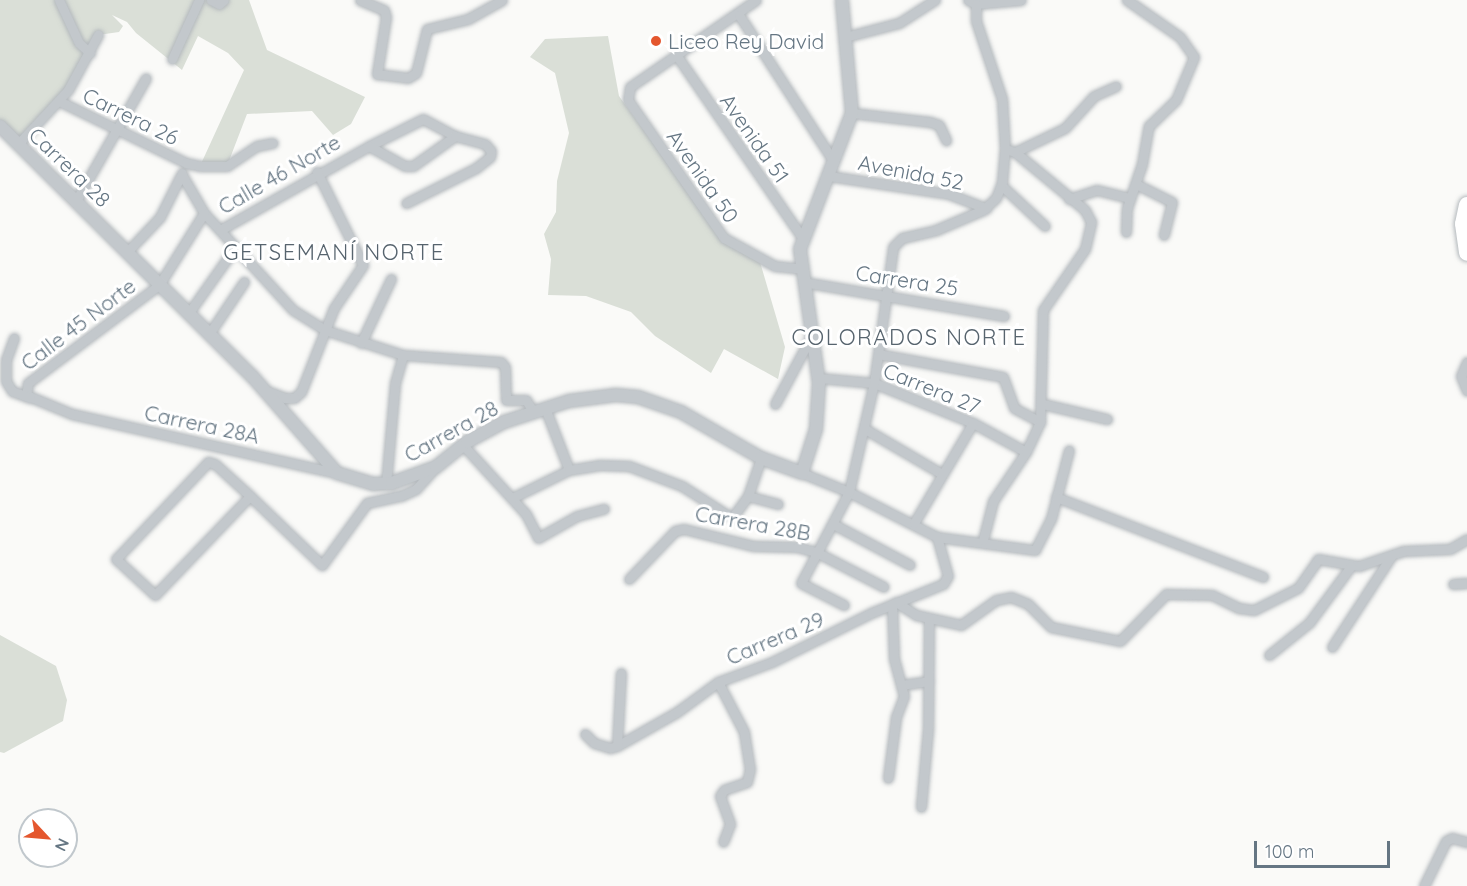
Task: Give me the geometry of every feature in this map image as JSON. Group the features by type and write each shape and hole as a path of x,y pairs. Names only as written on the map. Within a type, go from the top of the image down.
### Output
{"highway":[{"path":"1467,205 1463,224 1467,253"}],"street":[{"path":"59,0 72,30 90,52"},
{"path":"172,59 199,0"},
{"path":"211,0 224,1"},
{"path":"360,0 384,10 386,17 377,74 408,78 416,73 427,29 468,20 502,0"},
{"path":"677,56 739,15 756,0"},
{"path":"802,473 816,429 819,378 803,282 801,249 852,113 842,0"},
{"path":"845,37 899,23 935,0"},
{"path":"844,606 801,583 849,492 874,383 893,247 902,238 936,230 988,205 1001,185 1010,150 1002,99 972,2 1021,0"},
{"path":"1126,232 1130,198 1153,120 1176,100 1194,57 1180,37 1127,0"},
{"name":"Avenida 52","path":"739,15 834,162"},
{"path":"18,144 59,101 98,35"},
{"name":"Avenida 50","path":"677,56 630,87 628,100 724,238 775,266 802,269"},
{"name":"Avenida 51","path":"677,56 804,240"},
{"path":"77,199 146,78"},
{"path":"1010,150 1065,128 1094,96 1116,86"},
{"name":"Carrera 26","path":"59,101 186,163"},
{"path":"852,113 930,122 939,125 946,140"},
{"name":"Calle 46 Norte","path":"220,230 357,150 423,119 455,136"},
{"name":"Carrera 28","path":"0,126 77,199 159,285 267,391 337,473 373,484 386,484 435,467 463,445 500,424 539,409 600,396 638,397 681,412 761,458 849,492 914,523 937,537 983,540 1035,550 1048,528 1056,497"},
{"path":"369,146 405,166 413,166 455,136 485,144 491,151 490,157 445,185 406,202"},
{"path":"128,251 160,217 186,163 227,166 256,146 273,143"},
{"path":"983,540 993,501 1026,452 1040,422 1043,404 1043,310 1085,249 1091,222 1085,210 1010,150"},
{"path":"267,391 285,398 294,398 301,392 325,330 344,290 363,265 317,172"},
{"name":"Carrera 26","path":"182,175 204,213 234,249 293,310 325,330 402,357 501,362 505,367 506,400 526,400 539,409"},
{"name":"Avenida 52","path":"829,176 921,188 988,205"},
{"path":"1136,184 1172,202 1164,235"},
{"path":"1001,185 1045,226"},
{"path":"1070,199 1096,190 1130,198"},
{"path":"159,285 204,213"},
{"path":"188,314 234,249"},
{"path":"362,343 391,279"},
{"path":"209,334 244,282"},
{"name":"Carrera 25","path":"803,282 885,294 1004,316"},
{"name":"Calle 45 Norte","path":"59,409 30,398 26,394 28,383 159,285"},
{"path":"776,404 813,333"},
{"path":"14,338 6,360 6,381 12,391 30,398"},
{"path":"878,354 1003,377 1014,408 1040,422"},
{"path":"386,484 402,357"},
{"path":"1467,362 1461,376 1467,391"},
{"name":"Carrera 27","path":"819,378 874,383 973,423 1026,452"},
{"path":"1043,404 1107,419"},
{"name":"Carrera 28A","path":"59,409 337,473"},
{"path":"539,409 568,470"},
{"path":"914,523 973,423"},
{"path":"865,429 942,474"},
{"path":"463,445 512,498 538,538 577,516 604,509"},
{"path":"1069,450 1056,497 1263,577"},
{"path":"512,498 568,470 598,465 645,470 693,492 729,518 735,516 748,496 761,458"},
{"path":"250,496 155,595 116,559 207,462 215,464 250,496 321,565 367,503 373,484"},
{"path":"367,503 401,496 416,489 435,467"},
{"path":"748,496 778,504"},
{"path":"832,524 910,565"},
{"name":"Carrera 28B","path":"628,579 675,531 684,528 754,546 797,547 816,552 884,587"},
{"name":"Carrera 29","path":"617,746 677,712 718,682 772,662 946,580 948,576 937,537"},
{"path":"888,778 896,717 904,696 894,659 894,603 929,619 961,625 996,600 1011,597 1028,604 1054,628 1120,641 1166,594 1212,595 1239,608 1254,610 1298,588 1314,560 1329,558 1351,566 1426,548 1450,549 1467,538"},
{"path":"1332,647 1392,555"},
{"path":"1269,655 1309,623 1351,566"},
{"path":"1453,584 1467,583"},
{"path":"921,807 929,681 929,619"},
{"path":"585,734 594,743 610,748 617,746 621,673"},
{"path":"901,685 929,681"},
{"path":"718,682 744,732 750,769 747,782 724,790 720,796 730,824 723,842"},
{"path":"1424,886 1446,841 1452,838 1467,842"}],"shaded area":[{"path":"0,0 249,0 267,50 365,97 351,124 333,135 312,111 247,114 227,166 200,166 244,70 228,53 198,36 182,70 136,33 127,22 112,15 123,26 119,32 98,35 77,77 18,144 0,126"},
{"path":"608,36 619,96 721,238 760,262 785,347 778,379 724,349 711,373 655,336 631,312 586,296 548,295 551,259 544,234 556,212 557,181 569,133 555,73 530,57 545,39"},
{"path":"0,635 56,666 67,700 63,721 4,753 0,752"}],"place":[{"name":"Liceo Rey David","path":"656,41"}],"district":[{"name":"GETSEMANÍ NORTE","path":"334,253"},
{"name":"COLORADOS NORTE","path":"909,338"}]}
